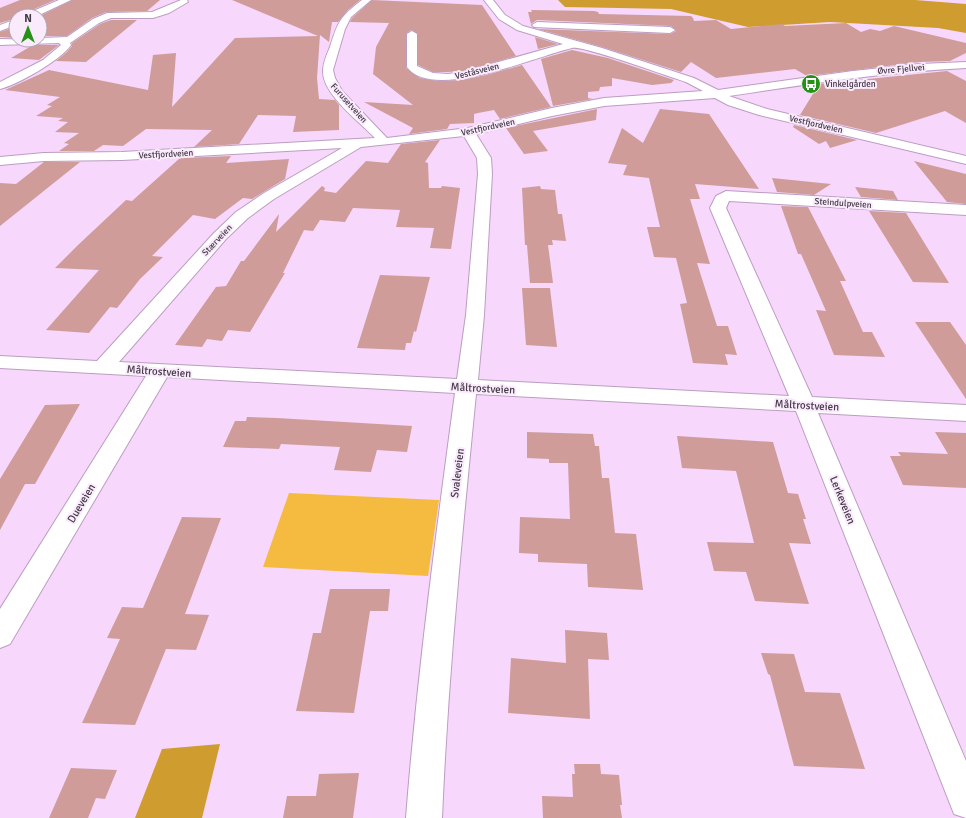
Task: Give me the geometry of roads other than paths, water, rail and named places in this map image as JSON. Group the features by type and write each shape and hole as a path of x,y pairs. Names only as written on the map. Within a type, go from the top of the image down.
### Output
{"street":[{"path":"48,8 68,0"},
{"name":"Furusetveien","path":"367,0 347,16 340,29 328,70 328,76 331,85 383,142"},
{"path":"488,0 502,17 520,28 690,80 717,94"},
{"path":"0,42 62,41 73,39 96,22 110,15 153,15 166,11 184,2"},
{"path":"520,28 547,25 670,30"},
{"name":"Veståsveien","path":"412,34 412,67 417,71 438,77 457,77 470,74 575,44"},
{"path":"0,86 33,70 58,54 66,45 62,41"},
{"name":"Øvre Fjellvei","path":"717,94 853,74 920,67 966,65"},
{"name":"Vestfjordveien","path":"0,161 44,157 122,156 383,142 468,132 552,112 604,102 717,94 732,102 758,110 966,160"},
{"name":"Svaleveien","path":"424,818 428,749 447,552 468,388 475,315 485,174 484,158 468,132"},
{"name":"Stærveien","path":"103,367 220,236 242,215 269,196 344,154 357,144"},
{"name":"Steindulpveien","path":"721,199 726,196 733,196 902,208 966,210"},
{"name":"Lerkeveien","path":"721,199 718,208 804,404 966,802"},
{"name":"Måltrostveien","path":"0,362 468,388 966,413"},
{"name":"Dueveien","path":"0,635 160,371"}],"place":[{"name":"Vinkelgården","path":"811,84"}]}
